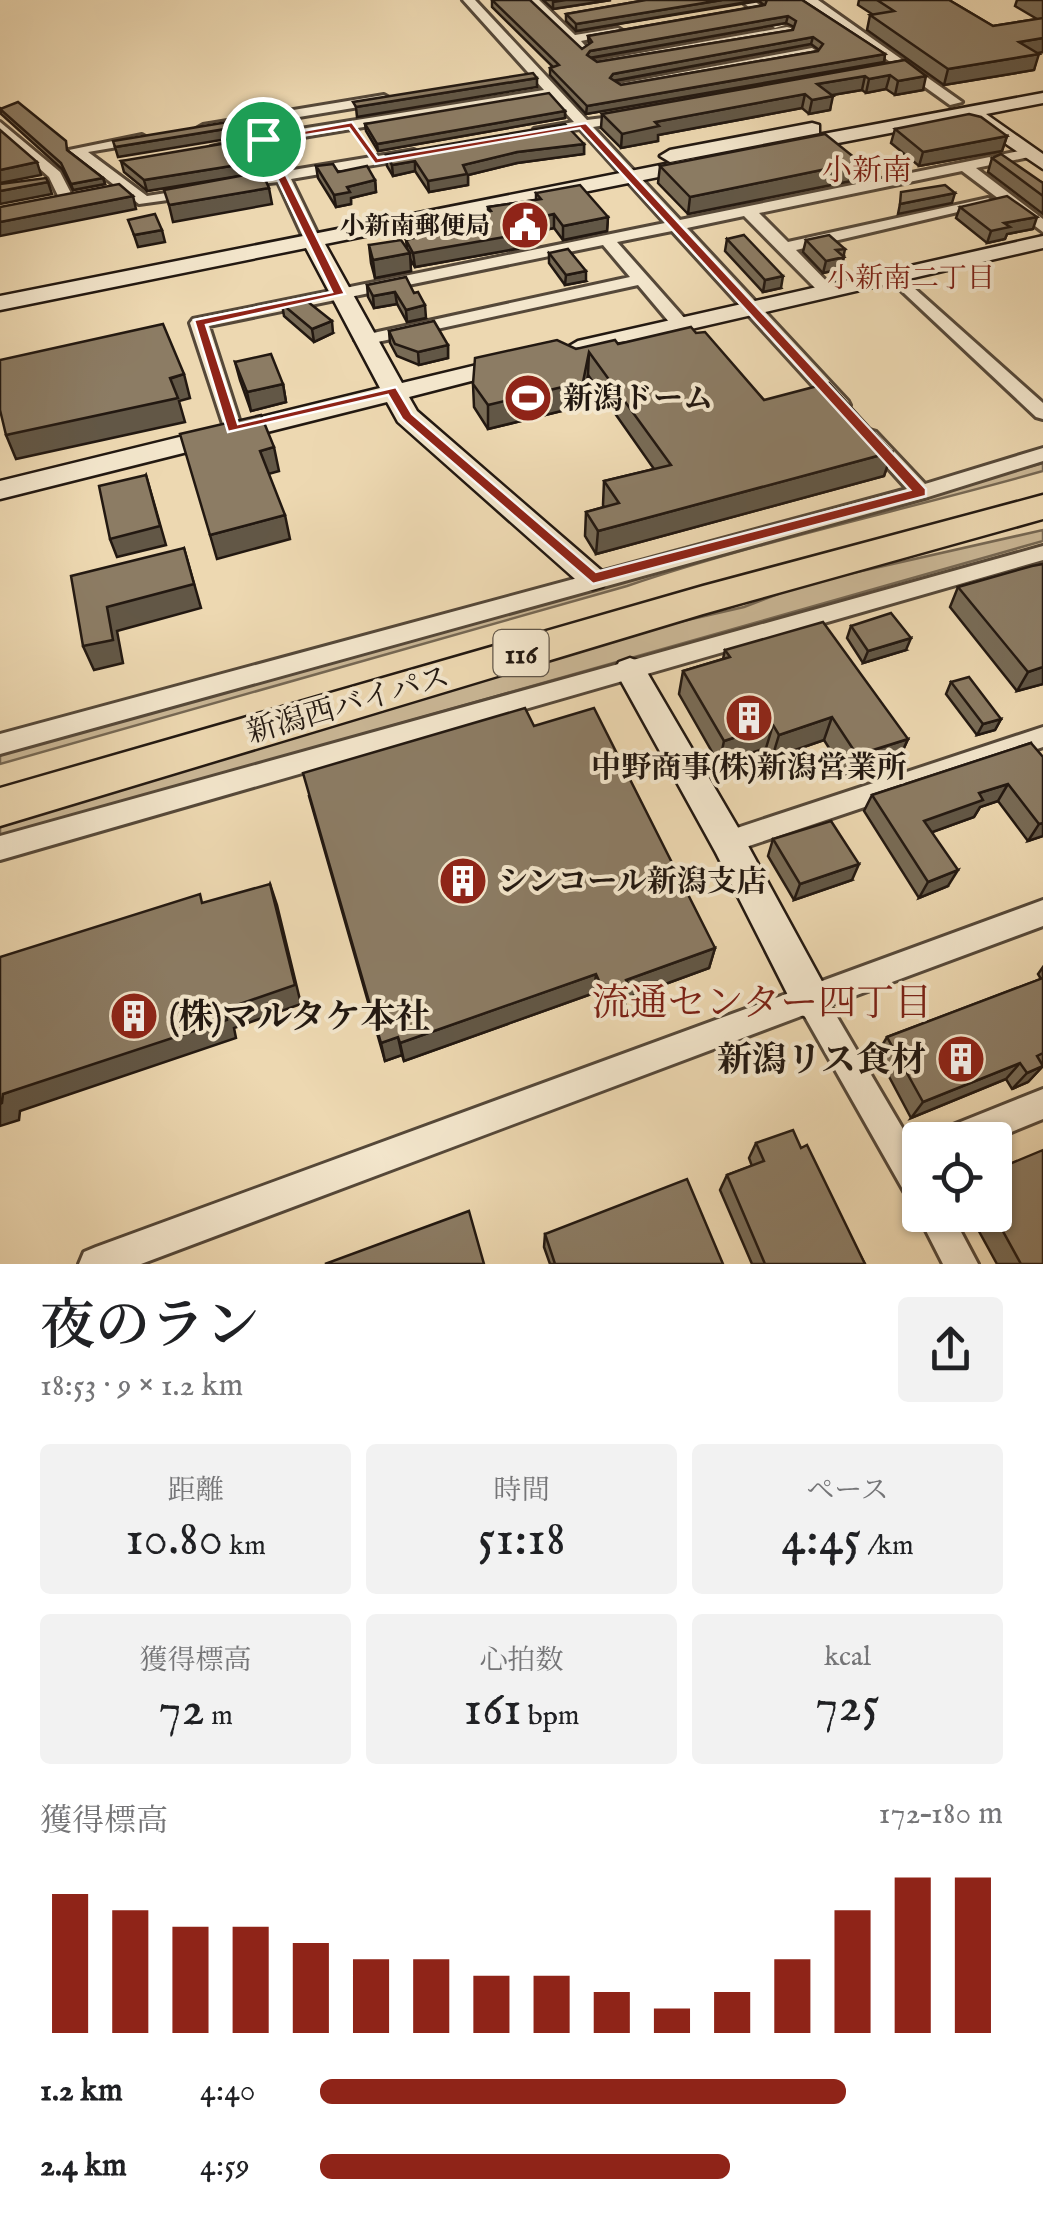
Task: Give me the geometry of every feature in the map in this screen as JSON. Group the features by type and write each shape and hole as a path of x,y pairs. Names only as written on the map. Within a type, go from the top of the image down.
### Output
{"highway":[{"name":"新潟西バイパス","path":"0,807 902,544 1040,497"},
{"name":"新潟西バイパス","path":"0,780 690,581 1040,497"}],"street":[{"path":"532,0 624,90 817,56 787,31 747,7"},
{"path":"810,0 1036,158"},
{"path":"477,2 529,75 552,92 627,171 921,492"},
{"path":"550,17 568,14"},
{"path":"572,40 628,30"},
{"path":"596,62 787,31"},
{"path":"889,69 904,66"},
{"path":"963,107 1043,85"},
{"path":"222,187 281,177 363,143 552,92"},
{"path":"181,132 409,95"},
{"path":"0,288 963,107 1043,98"},
{"path":"526,135 649,114"},
{"path":"257,121 339,294 407,416 593,578"},
{"path":"0,126 59,180 59,201 83,196"},
{"path":"164,136 76,150 144,201 203,190"},
{"path":"209,149 263,139 363,143 432,151"},
{"path":"233,429 199,323 963,166 1036,158"},
{"path":"101,168 119,165"},
{"path":"963,166 1043,226"},
{"path":"39,184 59,180"},
{"path":"100,192 124,188"},
{"path":"785,248 1006,199"},
{"path":"748,211 828,291"},
{"path":"0,303 308,232"},
{"path":"608,241 681,326"},
{"path":"0,490 392,390 1043,242"},
{"path":"895,276 1043,413"},
{"path":"364,340 642,280"},
{"path":"0,744 593,578 921,492 1043,454"},
{"path":"0,848 1043,553"},
{"path":"630,670 728,842 811,1000 902,1141"},
{"path":"728,842 1043,737"},
{"path":"96,1264 1043,913"},
{"path":"998,1122 1043,1104"},
{"path":"943,1232 960,1264"}],"shaded area":[{"path":"1043,463 1043,471 730,554 0,764 0,755"},
{"path":"1043,530 1043,541 0,837 0,824 670,624 744,607 804,584"}],"building":[{"path":"492,0 530,0 582,49 592,42 588,36 765,5 767,0 802,0 885,54 587,106 550,68 559,65","holes":["788,16 796,21 793,30 597,62 587,55 590,51","813,37 823,44 818,51 621,85 610,78 613,74"]},
{"path":"646,0 722,0 576,24 566,14"},
{"path":"877,0 949,0 993,26 1043,18 1043,38 1019,42 1039,54 948,69 870,15 894,11"},
{"path":"905,60 926,76 898,81 890,75 869,79 865,76 817,84 833,96 812,100 805,94 655,122 659,126 622,134 602,114"},
{"path":"533,73 537,78 356,107 353,102"},
{"path":"549,93 565,111 377,144 365,124"},
{"path":"18,102 66,141 67,150 103,178 71,184 61,163 0,109"},
{"path":"969,114 981,117 1007,136 923,152 895,129"},
{"path":"228,122 231,128 115,147 113,141"},
{"path":"565,124 584,144 517,152 463,165 467,174 428,181 415,161 392,165 386,155"},
{"path":"0,130 37,162 0,170"},
{"path":"825,134 860,162 690,197 660,166"},
{"path":"245,140 256,162 144,180 121,161"},
{"path":"1001,154 1043,183 1043,196 992,158"},
{"path":"333,164 338,172 367,166 375,180 347,187 350,192 334,195 316,166"},
{"path":"262,172 269,188 169,205 164,190"},
{"path":"46,178 48,182 0,191 0,184"},
{"path":"119,184 133,196 0,222 0,207"},
{"path":"580,185 608,217 563,226 554,214 518,222 527,233 413,253 406,240 426,235 421,225 491,211 488,207 541,199 536,193"},
{"path":"945,185 955,193 900,204 901,192"},
{"path":"1007,196 1037,217 1004,223 1010,227 991,231 960,207"},
{"path":"155,214 162,230 134,235 128,220"},
{"path":"744,235 783,276 765,280 727,239"},
{"path":"829,235 845,249 836,250 844,257 826,261 806,240"},
{"path":"401,240 410,253 373,260 369,245"},
{"path":"568,249 586,271 566,275 549,253"},
{"path":"406,277 425,305 406,310 395,292 373,296 367,285"},
{"path":"303,298 332,321 312,329 282,304"},
{"path":"434,321 448,345 418,352 395,344 389,331"},
{"path":"163,324 184,374 170,378 178,398 6,435 0,410 0,360"},
{"path":"691,327 696,333 705,332 764,400 829,383 892,452 598,531 586,512 619,503 604,481 671,465 589,352 583,382 488,405 473,384 475,358 557,340 576,349 615,340 618,344"},
{"path":"271,354 283,384 247,392 235,362"},
{"path":"261,415 274,447 260,451 285,515 210,535 180,434"},
{"path":"146,475 160,526 110,539 99,486"},
{"path":"184,548 194,584 107,607 113,640 83,646 71,576"},
{"path":"1043,564 1043,667 1028,672 958,587"},
{"path":"891,613 911,638 868,651 851,626"},
{"path":"823,622 908,739 857,755 832,717 779,735 773,725 724,741 683,671 730,657 725,650"},
{"path":"969,677 1001,719 983,724 951,682"},
{"name":"シンコール新潟支店","path":"525,708 534,726 594,708 715,948 626,980 629,987 605,994 596,974 400,1043 398,1037 381,1043 303,773"},
{"path":"1031,743 1043,757 1043,823 1039,824 1008,784 979,793 983,800 924,821 958,870 928,882 872,795"},
{"path":"831,821 859,864 800,884 773,839"},
{"name":"(株)マルタケ本社","path":"270,884 295,985 225,1009 227,1020 3,1094 0,1104 0,957 200,894 202,903"},
{"name":"新潟リス食材","path":"1043,978 1043,1053 1037,1056 1043,1066 1027,1073 1020,1063 923,1102 887,1037"},
{"path":"793,1130 801,1148 807,1145 865,1264 765,1264 727,1175 764,1161 756,1143"},
{"path":"1043,1150 1043,1264 1021,1264 1003,1232 1012,1232 1012,1163"},
{"path":"687,1179 723,1264 555,1264 545,1234"},
{"path":"469,1211 484,1264 325,1264"}],"place":[{"name":"小新南郵便局","path":"525,225"},
{"name":"新潟ドーム","path":"528,398"},
{"name":"中野商事(株)新潟営業所","path":"749,718"},
{"name":"シンコール新潟支店","path":"463,881"},
{"name":"(株)マルタケ本社","path":"134,1016"},
{"name":"新潟リス食材","path":"961,1059"}],"district":[{"name":"小新南","path":"867,170"},
{"name":"小新南二丁目","path":"911,277"},
{"name":"流通センター四丁目","path":"762,1002"}],"route":[{"path":"352,125 375,161 583,125 921,492 593,578 407,416 392,390 233,429 199,323 339,294 263,139 352,125"}]}
